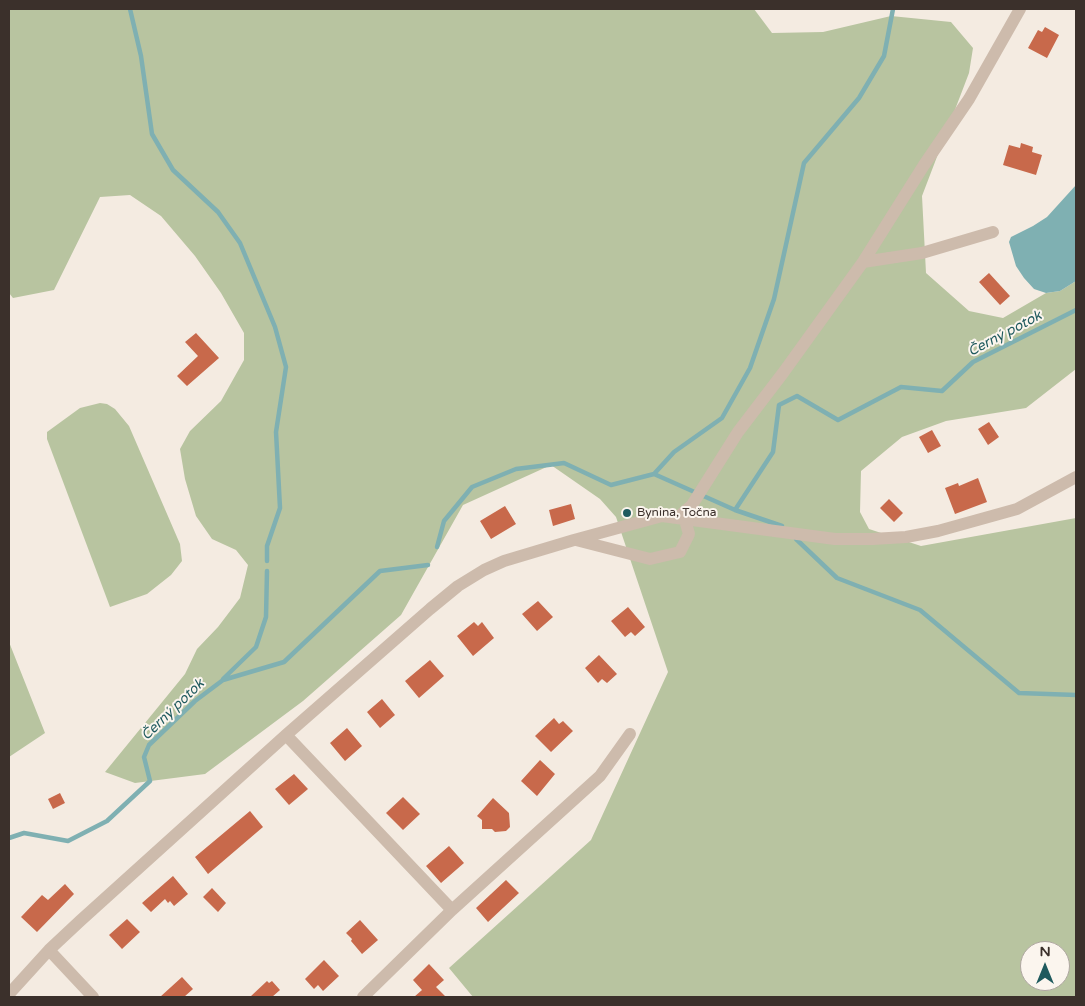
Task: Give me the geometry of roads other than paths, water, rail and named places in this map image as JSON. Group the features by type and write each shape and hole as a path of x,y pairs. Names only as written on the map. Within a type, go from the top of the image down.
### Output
{"street":[{"path":"681,519 699,495 738,432 784,373 863,262 924,165 969,99 1020,9"},
{"path":"863,262 922,253 993,232"},
{"path":"9,994 49,950 286,735 458,586 484,570 504,561 662,516 835,539 872,539 938,531 1017,509 1076,477"},
{"path":"574,540 650,558 680,552 689,534 681,519"},
{"path":"364,997 452,910 600,776 630,734"},
{"path":"286,735 452,910"},
{"path":"49,950 93,997"}],"water":[{"path":"1076,185 1076,281 1060,291 1046,293 1034,289 1016,266 1009,242 1011,237 1047,217"}],"waterway":[{"path":"130,9 141,56 152,134 173,170 218,212 240,243 275,327 286,367 276,432 280,508 267,546 267,561"},
{"path":"654,474 674,452 722,418 750,368 774,299 804,163 859,98 884,56 893,9"},
{"name":"Černý potok","path":"437,547 444,521 472,487 516,469 564,463 611,485 654,474 735,510 773,452 779,405 797,396 838,420 901,387 942,391 973,362 1076,310"},
{"path":"735,510 782,526"},
{"path":"796,539 837,578 920,610 1019,693 1076,695"},
{"name":"Černý potok","path":"9,838 24,833 68,841 107,821 150,781 144,757 149,745 195,701 223,680 284,662 380,571 428,565"},
{"path":"223,679 256,647 266,617 267,571"}],"place":[{"name":"Bynina, Točna","path":"627,513"}]}
